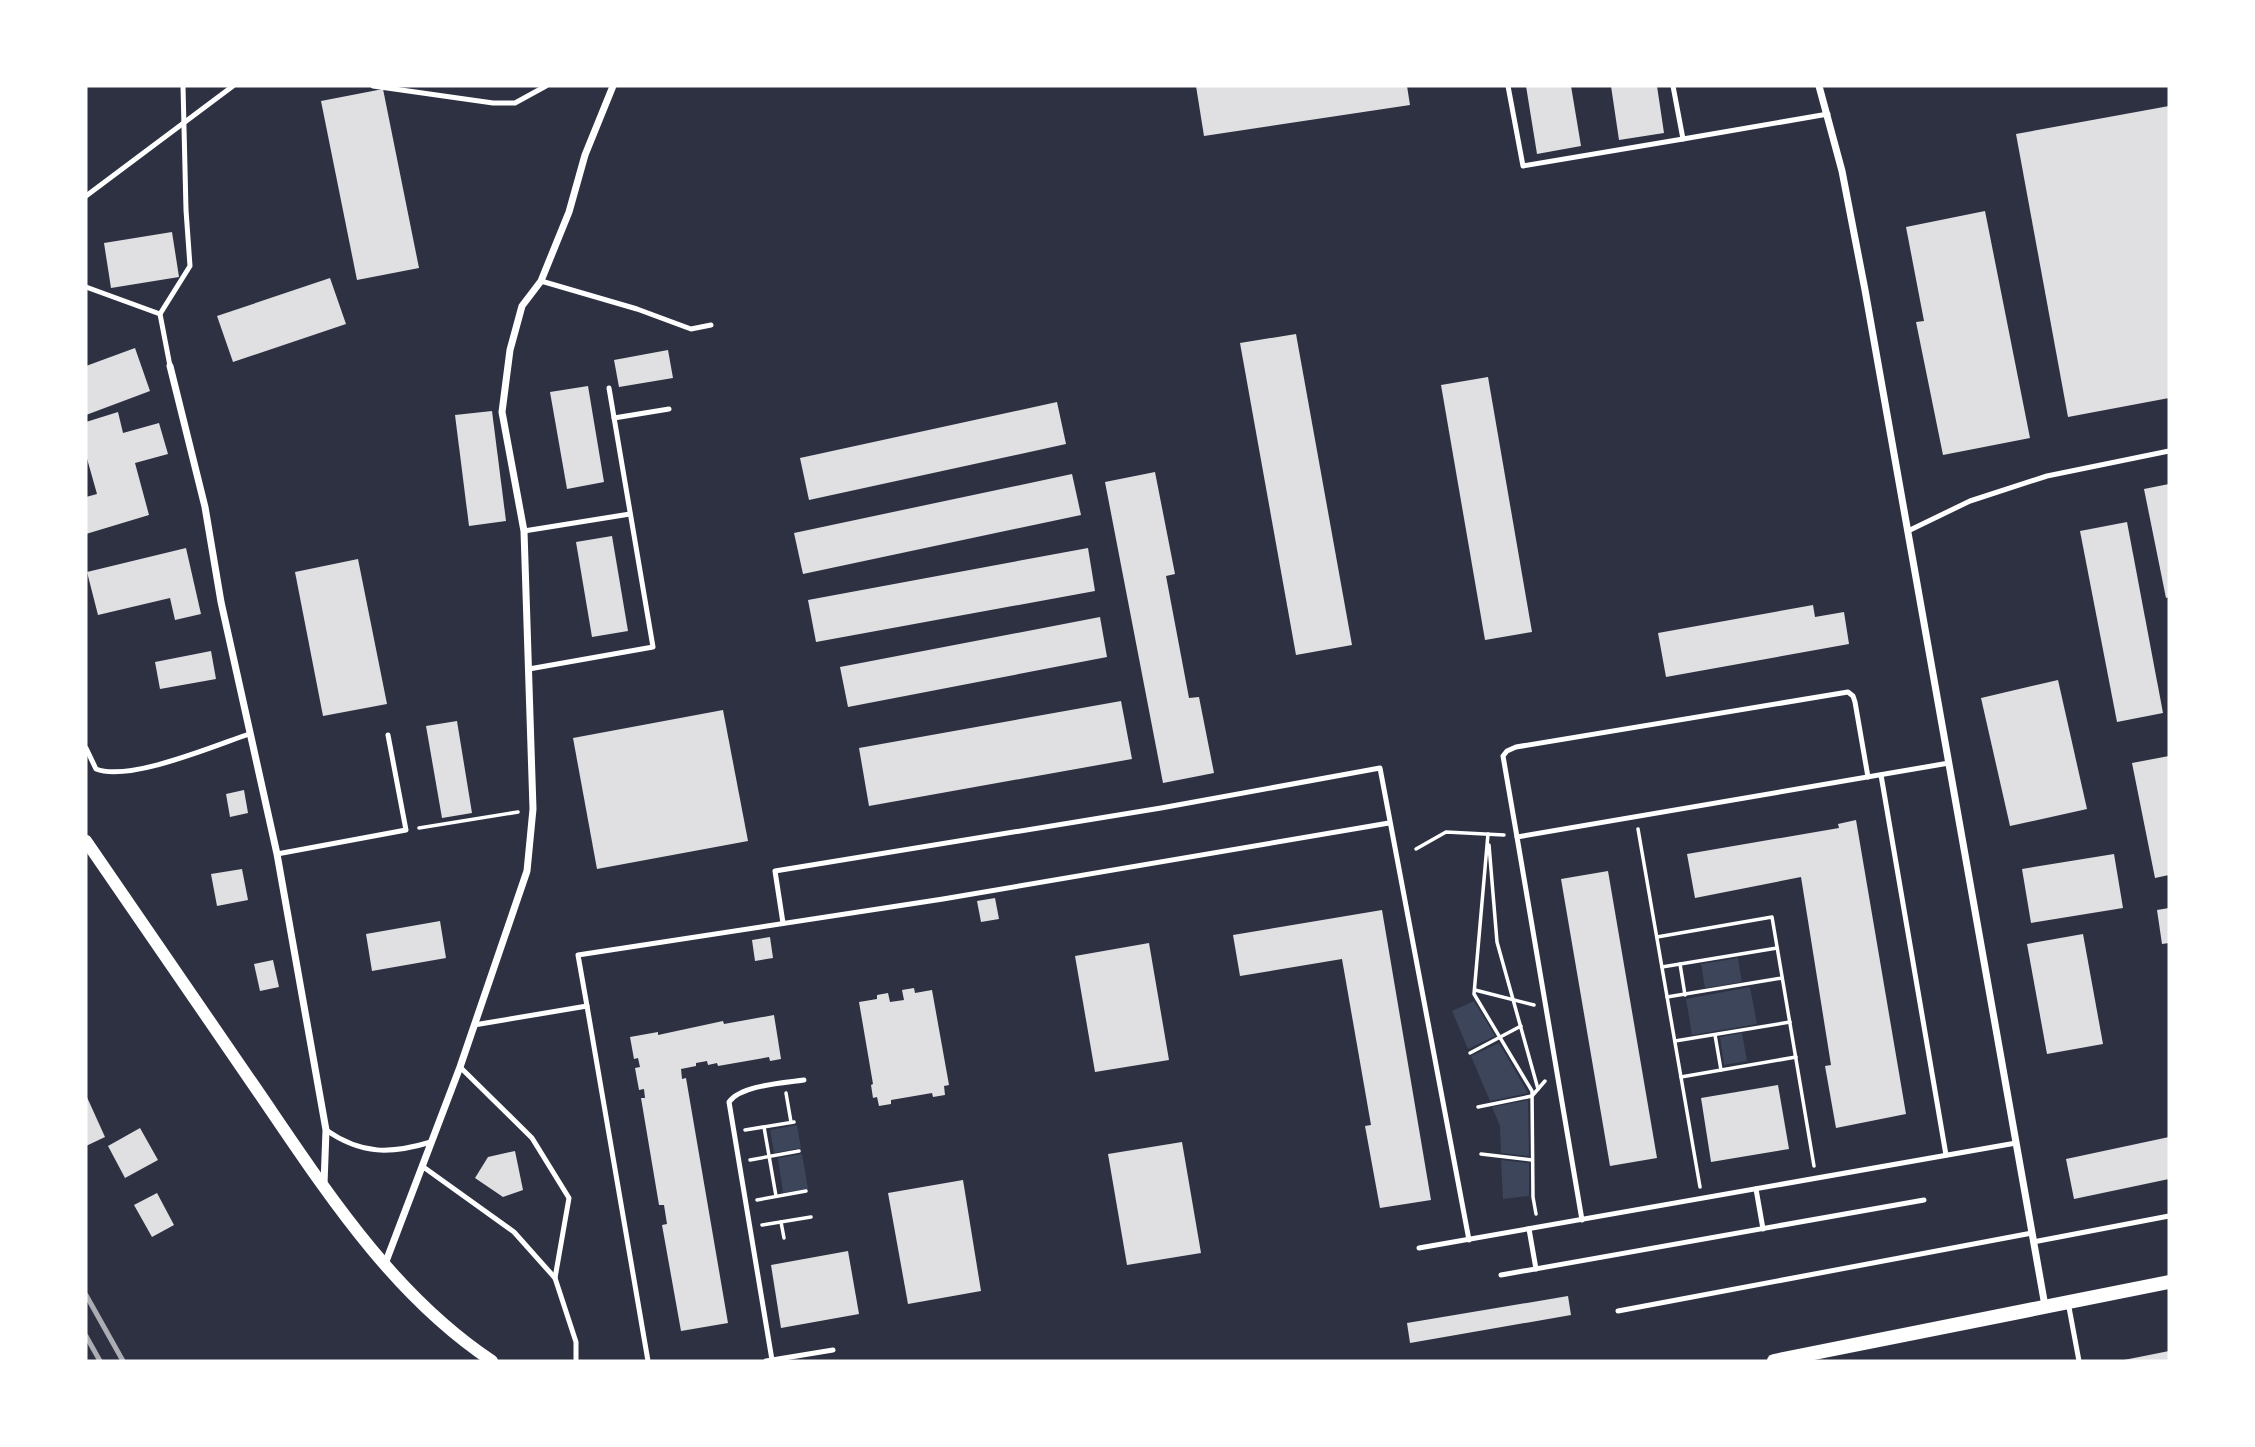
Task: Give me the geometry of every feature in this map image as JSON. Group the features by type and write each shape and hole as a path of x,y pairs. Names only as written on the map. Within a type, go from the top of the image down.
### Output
{"main road":[{"path":"1774,1361 2169,1282"}],"street":[{"path":"385,1265 460,1067 527,871 533,809 524,531 502,412 510,350 522,306 541,281 569,212 584,155 613,86"},
{"path":"1819,86 1844,184 2046,1307"},
{"path":"170,366 205,507 221,602 277,854 326,1130 324,1188"},
{"path":"86,841 324,1188 385,1265 429,1313 489,1361"}],"lane":[{"path":"170,366 160,314 190,266 183,86"},
{"path":"86,196 233,86"},
{"path":"373,86 493,103 515,103 545,86"},
{"path":"1507,86 1523,166 1828,114"},
{"path":"1674,86 1683,139"},
{"path":"541,281 637,309 691,329 711,325"},
{"path":"86,287 160,314"},
{"path":"529,669 653,647 610,388"},
{"path":"614,418 669,409"},
{"path":"1908,531 1970,501 2047,477 2169,451"},
{"path":"524,531 630,514"},
{"path":"1582,1220 1503,756 1516,747 1848,692 1856,702 1868,777"},
{"path":"86,748 96,769 108,774 183,757 249,734"},
{"path":"277,854 407,830 388,735"},
{"path":"1516,836 1950,763"},
{"path":"783,923 775,871 1161,808 1380,768 1469,1240"},
{"path":"1881,775 1946,1155"},
{"path":"648,1361 578,955 943,899 1389,822"},
{"path":"474,1025 587,1006"},
{"path":"460,1067 532,1138 569,1198 555,1278"},
{"path":"804,1080 746,1090 734,1095 729,1102 769,1361 833,1350"},
{"path":"326,1130 337,1138 382,1152 402,1151 431,1142"},
{"path":"1419,1248 2016,1143"},
{"path":"422,1166 514,1232 555,1278 576,1342 576,1361"},
{"path":"1756,1189 1763,1229"},
{"path":"1501,1275 1924,1200"},
{"path":"1618,1311 2032,1237 2169,1216"},
{"path":"1529,1229 1536,1269"},
{"path":"2068,1302 2079,1361"}],"path":[{"path":"407,830 533,809"},
{"path":"1636,817 1702,1199"},
{"path":"1416,849 1446,832 1516,836"},
{"path":"1488,834 1474,994 1532,1090 1533,1197 1538,1227"},
{"path":"1488,834 1497,942 1538,1090"},
{"path":"1657,937 1772,917 1816,1178"},
{"path":"1662,967 1777,948"},
{"path":"1680,964 1685,995"},
{"path":"1667,997 1782,978"},
{"path":"1475,990 1546,1007"},
{"path":"1675,1041 1790,1022"},
{"path":"1470,1053 1521,1026"},
{"path":"1715,1035 1721,1070"},
{"path":"1681,1077 1796,1057"},
{"path":"1478,1107 1532,1096 1556,1070"},
{"path":"733,1132 793,1122 784,1083"},
{"path":"764,1127 776,1196"},
{"path":"738,1162 799,1151"},
{"path":"1481,1154 1532,1160"},
{"path":"745,1202 806,1191"},
{"path":"749,1227 811,1217"},
{"path":"781,1222 783,1238"}],"shaded area":[{"path":"1738,958 1742,982 1705,988 1701,964"},
{"path":"1750,987 1757,1024 1692,1035 1686,999"},
{"path":"1474,1001 1495,1036 1468,1049 1452,1011"},
{"path":"1742,1033 1747,1061 1724,1065 1720,1037"},
{"path":"1499,1043 1528,1093 1490,1101 1471,1056"},
{"path":"1528,1100 1529,1156 1501,1153 1500,1126 1492,1107"},
{"path":"797,1125 801,1148 774,1153 770,1130"},
{"path":"802,1154 808,1189 783,1193 778,1158"},
{"path":"1501,1160 1529,1163 1529,1196 1503,1199"}],"building":[{"path":"1196,86 1407,86 1410,105 1204,136"},
{"path":"1526,86 1571,86 1581,146 1537,154"},
{"path":"1611,86 1657,86 1664,133 1619,140"},
{"path":"383,89 419,268 357,280 321,101"},
{"path":"2169,106 2169,398 2068,417 2016,134"},
{"path":"1985,211 2030,438 1943,455 1916,322 1924,321 1906,227"},
{"path":"172,232 179,277 111,288 104,243"},
{"path":"330,278 346,324 233,362 217,316"},
{"path":"1296,334 1352,645 1296,655 1240,343"},
{"path":"135,348 150,391 86,415 86,366"},
{"path":"668,350 673,378 619,387 614,360"},
{"path":"1488,377 1532,632 1485,640 1441,385"},
{"path":"588,386 604,482 567,489 550,392"},
{"path":"1057,402 1066,444 809,500 800,458"},
{"path":"492,411 506,521 469,526 455,415"},
{"path":"118,412 123,433 159,423 168,454 135,463 149,515 86,534 86,497 97,494 86,455 86,422"},
{"path":"1155,472 1175,574 1166,576 1189,698 1199,697 1214,773 1163,783 1105,482"},
{"path":"1072,474 1081,515 803,574 794,533"},
{"path":"2169,484 2169,597 2166,598 2144,489"},
{"path":"2127,522 2163,713 2117,722 2080,531"},
{"path":"612,536 628,631 592,637 576,542"},
{"path":"186,548 201,614 175,620 170,598 98,615 87,572"},
{"path":"1088,548 1095,591 816,642 808,600"},
{"path":"358,559 387,704 323,716 295,572"},
{"path":"1813,605 1815,617 1844,612 1849,644 1666,677 1658,633"},
{"path":"1100,617 1107,657 848,707 840,667"},
{"path":"211,651 216,679 160,689 155,662"},
{"path":"2058,680 2087,809 2010,826 1981,698"},
{"path":"1121,701 1132,759 869,806 859,748"},
{"path":"723,710 748,841 597,869 573,738"},
{"path":"457,721 472,813 442,818 426,726"},
{"path":"2169,756 2169,875 2155,878 2132,763"},
{"path":"244,790 248,813 230,817 226,794"},
{"path":"1856,820 1906,1114 1836,1128 1825,1066 1831,1065 1801,877 1695,898 1687,854 1839,828 1838,824"},
{"path":"2114,854 2123,908 2031,923 2022,869"},
{"path":"242,869 248,900 217,906 211,874"},
{"path":"1608,871 1657,1158 1610,1166 1561,879"},
{"path":"995,898 999,919 981,922 977,901"},
{"path":"2169,908 2169,943 2162,944 2157,910"},
{"path":"1382,910 1431,1200 1380,1208 1365,1126 1371,1125 1342,959 1240,976 1233,935"},
{"path":"440,921 446,958 372,971 366,934"},
{"path":"2083,934 2103,1044 2047,1054 2027,944"},
{"path":"770,937 773,958 755,961 752,940"},
{"path":"1149,943 1169,1060 1095,1072 1075,956"},
{"path":"273,960 279,987 260,991 254,964"},
{"path":"914,988 915,993 932,990 949,1085 944,1086 945,1095 933,1097 932,1093 891,1100 891,1104 879,1106 877,1097 873,1098 859,1002 877,999 877,995 888,993 890,1002 904,1000 902,990"},
{"path":"774,1015 781,1059 770,1061 769,1057 718,1066 717,1063 708,1065 707,1061 681,1069 682,1079 686,1078 728,1323 681,1331 662,1225 667,1224 664,1205 659,1205 641,1098 645,1098 644,1089 639,1090 635,1068 640,1067 638,1058 634,1059 630,1037 658,1032 658,1035 723,1021 724,1024"},
{"path":"1778,1085 1789,1149 1711,1162 1701,1098"},
{"path":"86,1095 105,1137 86,1146"},
{"path":"140,1128 158,1160 125,1178 108,1146"},
{"path":"2169,1137 2169,1179 2074,1199 2066,1159"},
{"path":"1182,1142 1201,1253 1127,1265 1108,1154"},
{"path":"515,1151 523,1190 503,1197 475,1178 488,1157"},
{"path":"963,1180 981,1291 908,1304 888,1193"},
{"path":"157,1193 174,1225 152,1237 134,1205"},
{"path":"848,1251 859,1314 781,1328 771,1265"},
{"path":"1568,1296 1571,1315 1410,1343 1407,1323"},
{"path":"2169,1351 2169,1361 2124,1361 2124,1360"}],"railway":[{"path":"86,1295 123,1361"},
{"path":"86,1336 100,1361"}]}
